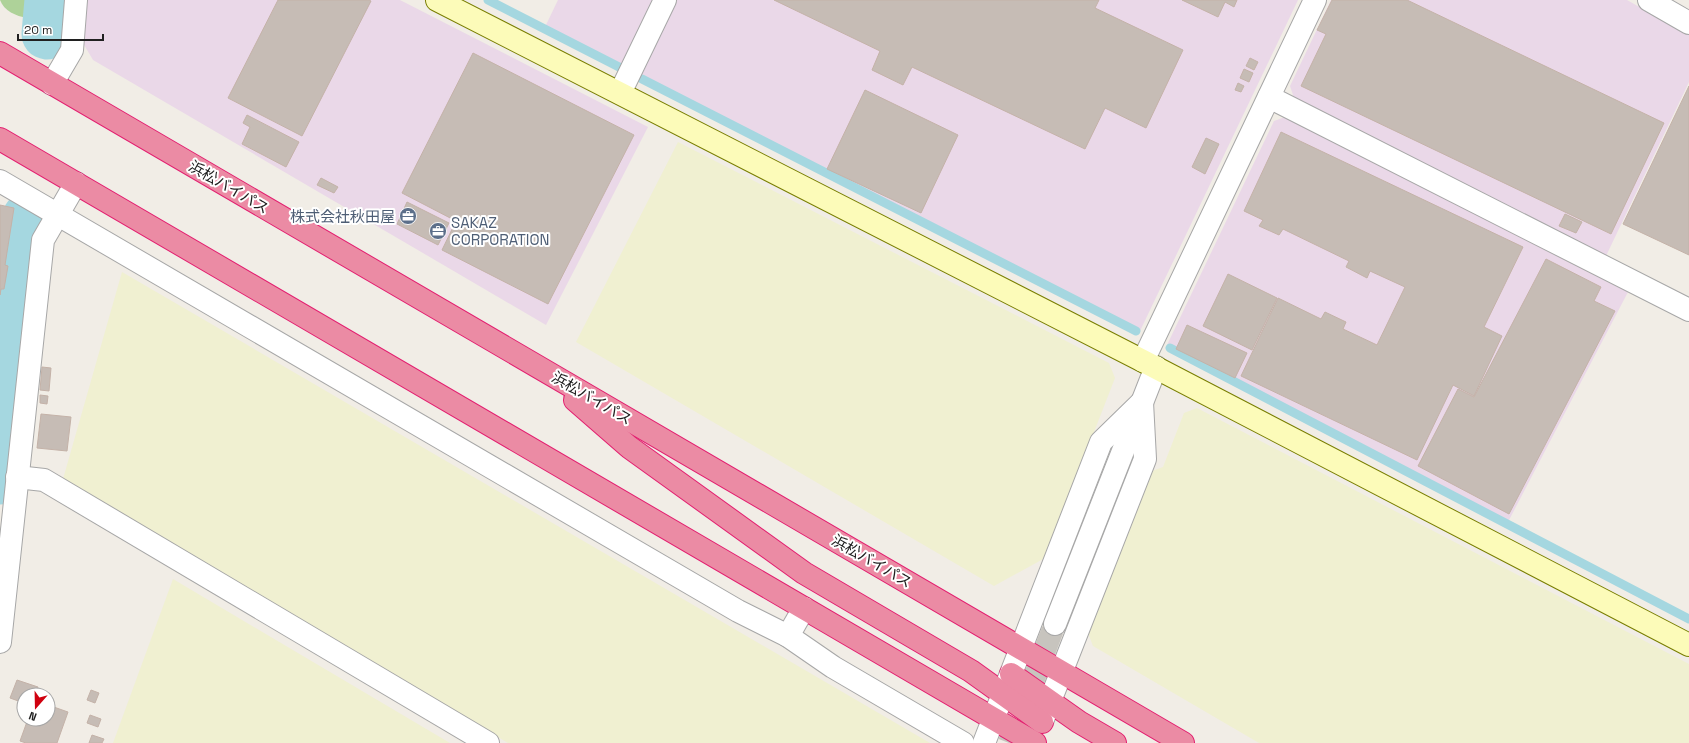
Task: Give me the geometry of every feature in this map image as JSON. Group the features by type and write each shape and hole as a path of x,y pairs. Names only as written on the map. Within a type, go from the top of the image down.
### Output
{"highway":[{"name":"浜松バイパス","path":"0,53 1183,743"},
{"path":"0,139 1034,743"},
{"path":"532,364 630,447 804,573 971,671 1003,694 1046,712 1079,722 1115,743"},
{"path":"1011,674 1046,712"}],"street":[{"path":"52,84 72,50 76,0"},
{"path":"437,0 1149,364 1689,645"},
{"path":"620,93 665,0"},
{"path":"1055,624 1142,402 1149,364 1269,97 1315,0"},
{"path":"1649,0 1689,23"},
{"path":"1269,97 1689,310"},
{"path":"0,181 738,611 788,636 833,667 963,743"},
{"path":"0,642 42,240 76,183"},
{"path":"984,743 1101,442 1142,402"},
{"path":"1034,743 1145,459 1142,402"},
{"path":"17,477 44,480 488,743"},
{"path":"788,636 804,608"}],"shaded area":[{"path":"87,0 400,0 648,127 546,325 93,60 83,43"},
{"path":"558,0 653,0 622,66 545,27"},
{"path":"677,0 1298,0 1140,331 641,76"},
{"path":"1331,0 1627,0 1689,35 1689,82 1606,256 1294,98 1290,86"},
{"path":"1285,117 1628,292 1508,522 1167,345 1274,121"}],"green space":[{"path":"0,0 38,0 35,11 27,18 7,10"},
{"path":"678,142 1109,363 1115,378 1045,558 994,586 576,342"},
{"path":"122,272 930,743 508,743 63,479"},
{"path":"1197,408 1689,664 1689,743 1259,743 1093,646 1088,633 1152,471 1163,467 1184,413"},
{"path":"173,579 450,743 113,743"}],"building":[{"path":"278,0 371,1 302,136 228,98"},
{"path":"774,0 1099,0 1095,8 1183,50 1146,128 1105,108 1085,149 912,67 903,85 872,70 880,51"},
{"path":"1182,0 1237,0 1234,7 1225,2 1218,17"},
{"path":"1332,0 1407,0 1664,123 1611,234 1301,86 1326,34 1317,30"},
{"path":"473,53 634,135 548,304 442,250 456,221 402,193"},
{"path":"1250,58 1258,62 1254,70 1246,66"},
{"path":"1244,69 1253,73 1249,82 1240,78"},
{"path":"1238,83 1244,86 1241,92 1235,90"},
{"path":"1689,86 1689,255 1623,224"},
{"path":"865,90 958,135 921,213 827,169"},
{"path":"247,115 299,142 286,167 242,144 250,127 243,123"},
{"path":"1281,132 1523,247 1484,327 1502,336 1474,396 1453,385 1417,460 1241,376 1278,298 1321,319 1325,312 1346,322 1343,329 1377,345 1405,287 1370,271 1367,278 1346,267 1349,261 1283,229 1279,235 1259,226 1263,220 1244,211"},
{"path":"1206,138 1219,144 1205,174 1192,167"},
{"path":"321,178 338,187 334,193 317,185"},
{"path":"407,202 449,223 438,245 397,224"},
{"path":"0,205 14,208 5,265 8,266 4,289 1,289 0,295"},
{"path":"1565,214 1582,222 1576,233 1559,226"},
{"path":"1546,259 1601,287 1594,301 1615,311 1509,514 1418,466 1458,389 1474,397"},
{"path":"1228,274 1277,298 1252,350 1203,326"},
{"path":"1187,325 1247,353 1235,378 1176,349"},
{"path":"42,367 51,368 49,391 40,390"},
{"path":"40,395 48,396 47,404 40,403"},
{"path":"41,414 71,417 67,451 37,448"},
{"path":"17,680 38,687 16,687 16,700 10,698"},
{"path":"91,690 99,693 95,703 87,700"},
{"path":"56,708 68,712 57,743 26,743 20,741 25,727 56,727"},
{"path":"90,715 101,719 98,727 87,723"},
{"path":"92,735 104,739 102,743 89,743"}],"waterway":[{"path":"47,34 50,0"},
{"path":"488,0 619,67"},
{"path":"642,79 1136,331"},
{"path":"0,479 28,217"},
{"path":"1170,348 1689,619"}],"tunnel":[{"path":"1009,743 1055,624"}],"place":[{"name":"株式会社秋田屋","path":"408,216"},
{"name":"SAKAZ CORPORATION","path":"438,231"}]}
